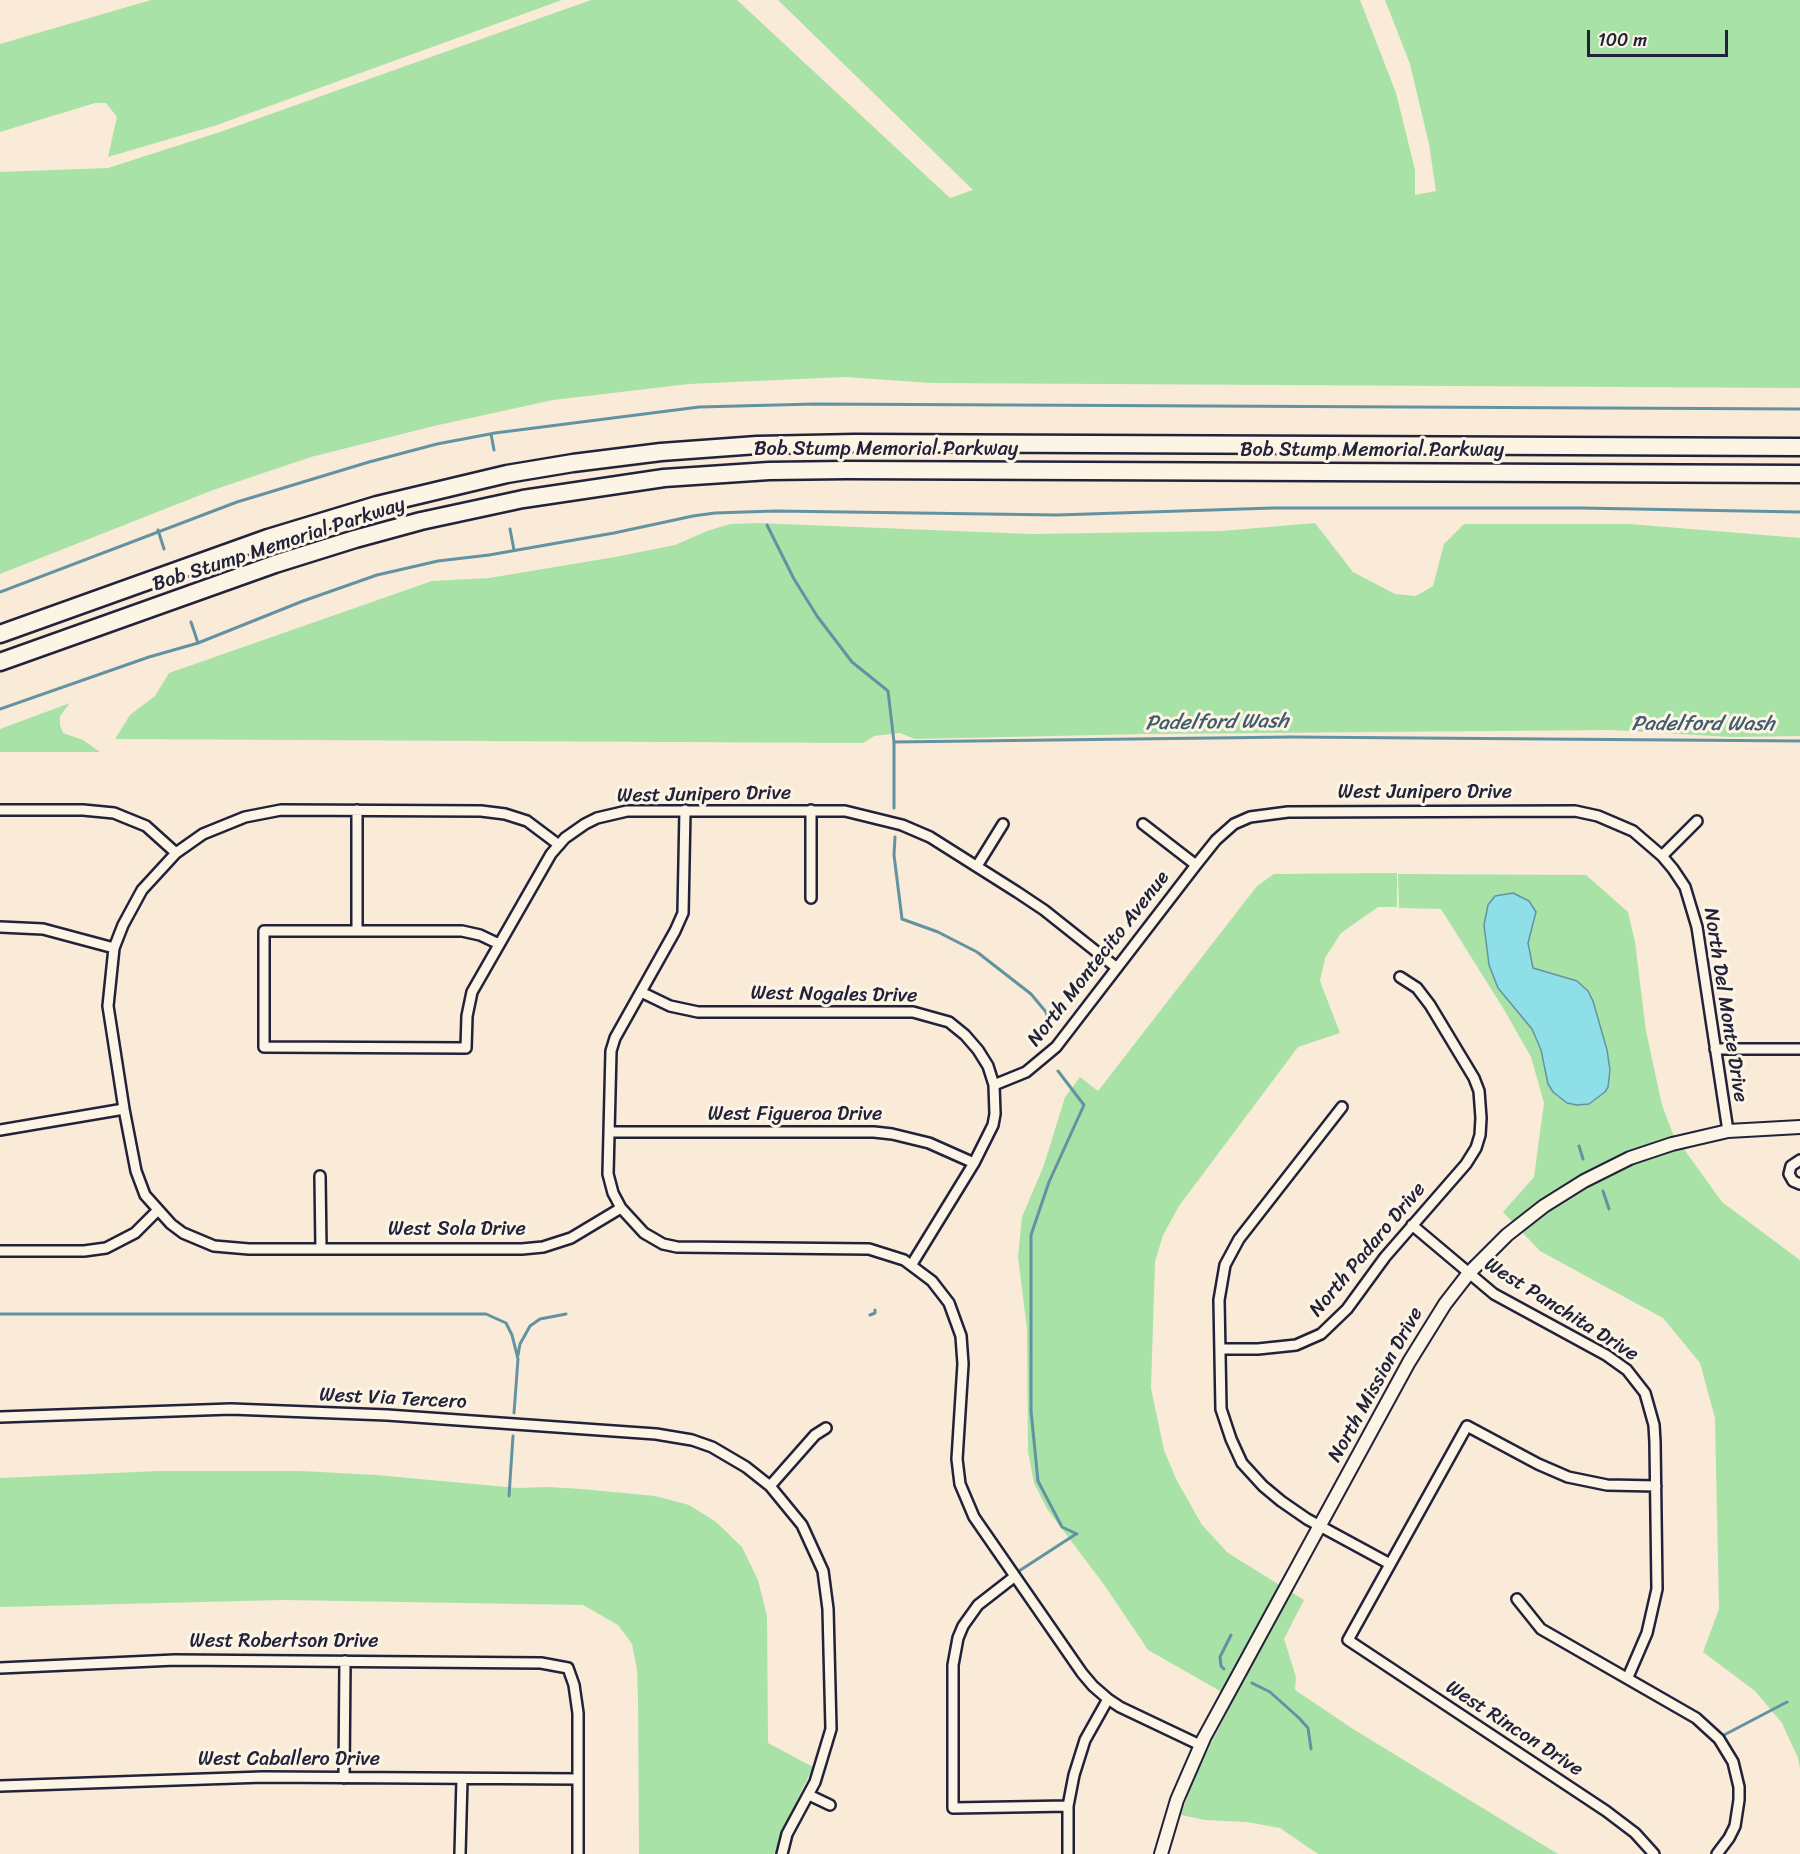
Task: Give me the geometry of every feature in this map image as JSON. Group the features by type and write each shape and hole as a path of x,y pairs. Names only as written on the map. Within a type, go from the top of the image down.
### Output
{"highway":[{"name":"Bob Stump Memorial Parkway","path":"0,634 268,538 387,502 507,474 661,452 757,445 845,443 1800,447"},
{"name":"Bob Stump Memorial Parkway","path":"0,662 286,561 355,539 514,500 663,478 745,472 846,470 1800,474"}],"street":[{"path":"0,810 83,810 114,813 147,826 176,853 214,828 255,814 281,810 492,812 527,822 559,844"},
{"path":"357,810 357,931 462,931 480,935 499,944"},
{"path":"685,810 683,913 615,1038 611,1051 609,1181 621,1208 632,1222 651,1239 677,1247 691,1249 869,1249 891,1254 912,1264 932,1281 943,1293 958,1322 963,1349 957,1459 960,1484 974,1517 1082,1673 1107,1699 1200,1745"},
{"name":"West Junipero Drive","path":"357,931 264,931 264,1047 466,1048 467,1016 472,992 546,862 559,844 585,824 615,813 685,810 845,811 902,825 930,837 1044,910 1117,968"},
{"path":"811,810 811,898"},
{"name":"West Junipero Drive","path":"1196,865 1216,840 1234,824 1250,817 1287,812 1575,812 1598,816 1633,831 1662,856"},
{"path":"1662,856 1696,821"},
{"path":"977,866 1003,824"},
{"path":"1143,824 1196,865"},
{"name":"West Sola Drive","path":"176,853 142,891 123,924 114,948 108,1006 136,1171 145,1195 183,1233 214,1246 231,1249 522,1249 543,1247 571,1238 621,1208"},
{"name":"North Del Monte Drive","path":"1662,856 1685,887 1692,909 1728,1131"},
{"name":"North Montecito Avenue","path":"994,1085 1026,1072 1056,1047 1196,865"},
{"path":"0,927 44,929 114,948"},
{"name":"North Padaro Drive","path":"1220,1349 1296,1346 1322,1334 1347,1309 1384,1257 1466,1164 1476,1148 1480,1135 1481,1105 1474,1078 1430,1005 1417,988 1400,977"},
{"name":"West Nogales Drive","path":"641,992 670,1006 698,1012 901,1010 932,1016 949,1022 965,1035 988,1066 994,1085"},
{"path":"1715,1049 1800,1049"},
{"path":"912,1264 974,1163 993,1125 994,1085"},
{"path":"1342,1107 1239,1239 1225,1265 1220,1287 1221,1409 1242,1463 1281,1502 1390,1564 1467,1426 1538,1464 1568,1477 1607,1485 1656,1486 1657,1589 1647,1633 1628,1677"},
{"path":"0,1130 124,1109"},
{"name":"North Mission Drive","path":"1161,1854 1177,1800 1200,1745 1428,1330 1469,1274 1507,1234 1526,1219 1584,1181 1630,1158 1672,1144 1728,1131 1800,1127"},
{"name":"West Figueroa Drive","path":"609,1132 883,1133 929,1143 974,1163"},
{"path":"1800,1160 1791,1166 1789,1174 1793,1181 1800,1184"},
{"path":"320,1176 321,1249"},
{"path":"0,1251 84,1251 106,1248 135,1233 158,1210"},
{"name":"West Panchita Drive","path":"1412,1225 1469,1274 1505,1301 1606,1356 1627,1370 1645,1393 1651,1412 1656,1442 1656,1486"},
{"name":"West Via Tercero","path":"0,1417 231,1409 387,1415 656,1434 692,1440 712,1447 746,1467 770,1486 802,1526 823,1571 828,1609 831,1729 815,1782 787,1834 782,1854"},
{"path":"770,1486 815,1435 826,1428"},
{"name":"West Rincon Drive","path":"1390,1564 1348,1640 1606,1811 1635,1833 1654,1854"},
{"path":"1014,1577 978,1605 963,1626 958,1638 953,1665 953,1808 1068,1806"},
{"path":"1517,1599 1541,1629 1696,1718 1719,1739 1728,1751 1739,1787 1736,1826 1717,1854"},
{"name":"West Robertson Drive","path":"0,1668 175,1660 541,1663 568,1668 574,1685 578,1713 578,1779"},
{"path":"344,1778 345,1661"},
{"path":"1068,1854 1070,1788 1079,1756 1107,1699"},
{"name":"West Caballero Drive","path":"0,1786 240,1777 578,1779"},
{"path":"460,1854 462,1779"},
{"path":"578,1779 579,1854"},
{"path":"809,1795 830,1805"}],"green space":[{"path":"151,0 562,0 217,125 108,157 117,117 106,103 95,103 0,132 0,44"},
{"path":"591,0 737,0 950,198 973,190 778,0 1360,0 1396,93 1415,170 1415,195 1436,191 1429,144 1410,64 1385,0 1800,0 1800,388 931,383 845,377 689,384 553,400 434,426 311,457 213,490 0,574 0,172 108,168 223,131"},
{"path":"757,523 1031,534 1222,531 1315,523 1353,572 1395,594 1416,596 1433,586 1444,544 1464,524 1630,524 1800,538 1800,736 1731,737 1611,730 1145,734 915,739 900,733 874,736 863,743 115,739 130,715 155,696 169,673 432,581 489,578 615,557 675,545 730,524"},
{"path":"70,703 60,716 63,733 83,740 100,752 0,752 0,729"},
{"path":"1397,873 1397,907 1378,907 1341,933 1325,958 1320,981 1340,1033 1298,1047 1179,1206 1163,1235 1155,1262 1151,1388 1164,1450 1176,1479 1202,1525 1228,1553 1304,1600 1284,1639 1296,1677 1295,1690 1353,1729 1558,1854 1318,1854 1280,1828 1247,1822 1205,1820 1181,1815 1197,1770 1234,1699 1148,1650 1105,1586 1047,1509 1034,1483 1028,1451 1027,1329 1018,1257 1022,1217 1044,1165 1065,1097 1080,1077 1098,1091 1257,886 1274,874"},
{"path":"1398,874 1586,875 1628,912 1635,942 1646,1031 1662,1105 1673,1134 1722,1202 1800,1260 1800,1769 1798,1758 1782,1723 1755,1691 1703,1652 1719,1609 1715,1418 1700,1363 1663,1318 1540,1251 1503,1212 1534,1177 1544,1103 1531,1057 1441,909 1399,908"},
{"path":"159,1471 302,1471 376,1475 517,1488 582,1489 655,1496 689,1505 716,1522 742,1547 758,1580 767,1616 768,1743 813,1767 782,1831 774,1854 639,1854 637,1669 632,1644 618,1625 583,1605 283,1600 0,1607 0,1478"}],"water":[{"path":"1513,893 1529,901 1536,912 1528,943 1533,968 1577,981 1588,991 1593,1001 1607,1050 1610,1070 1608,1087 1605,1092 1589,1104 1567,1103 1553,1092 1548,1084 1541,1050 1532,1029 1498,988 1489,965 1484,925 1488,905 1495,896"}],"waterway":[{"path":"0,592 237,502 437,444 495,433 699,407 815,404 1800,409"},
{"path":"491,434 494,450"},
{"path":"0,709 149,657 198,643 303,601 377,575 438,561 489,555 715,513 775,511 1057,515 1273,508 1580,508 1800,512"},
{"name":"Padelford Wash","path":"767,525 794,579 817,616 852,662 888,691 894,742 894,808"},
{"path":"510,529 514,550"},
{"path":"158,530 164,549"},
{"path":"191,622 198,643"},
{"name":"Padelford Wash","path":"894,742 1292,737 1800,741"},
{"path":"895,837 894,855 902,919 938,932 977,952 1031,994 1046,1012 1050,1027"},
{"path":"1058,1071 1084,1105 1049,1182 1031,1235 1031,1411 1038,1481 1062,1527 1077,1534"},
{"path":"1579,1146 1583,1159"},
{"path":"1603,1191 1609,1209"},
{"path":"870,1315 875,1313 875,1310"},
{"path":"0,1314 486,1314 506,1323 512,1335 518,1359 514,1413"},
{"path":"518,1355 520,1344 530,1326 540,1319 566,1314"},
{"path":"509,1496 513,1436"},
{"path":"1019,1571 1076,1534"},
{"path":"1224,1669 1221,1666 1220,1657 1231,1635"},
{"path":"1252,1683 1270,1692 1308,1728 1311,1749"},
{"path":"1724,1735 1787,1702"}]}
